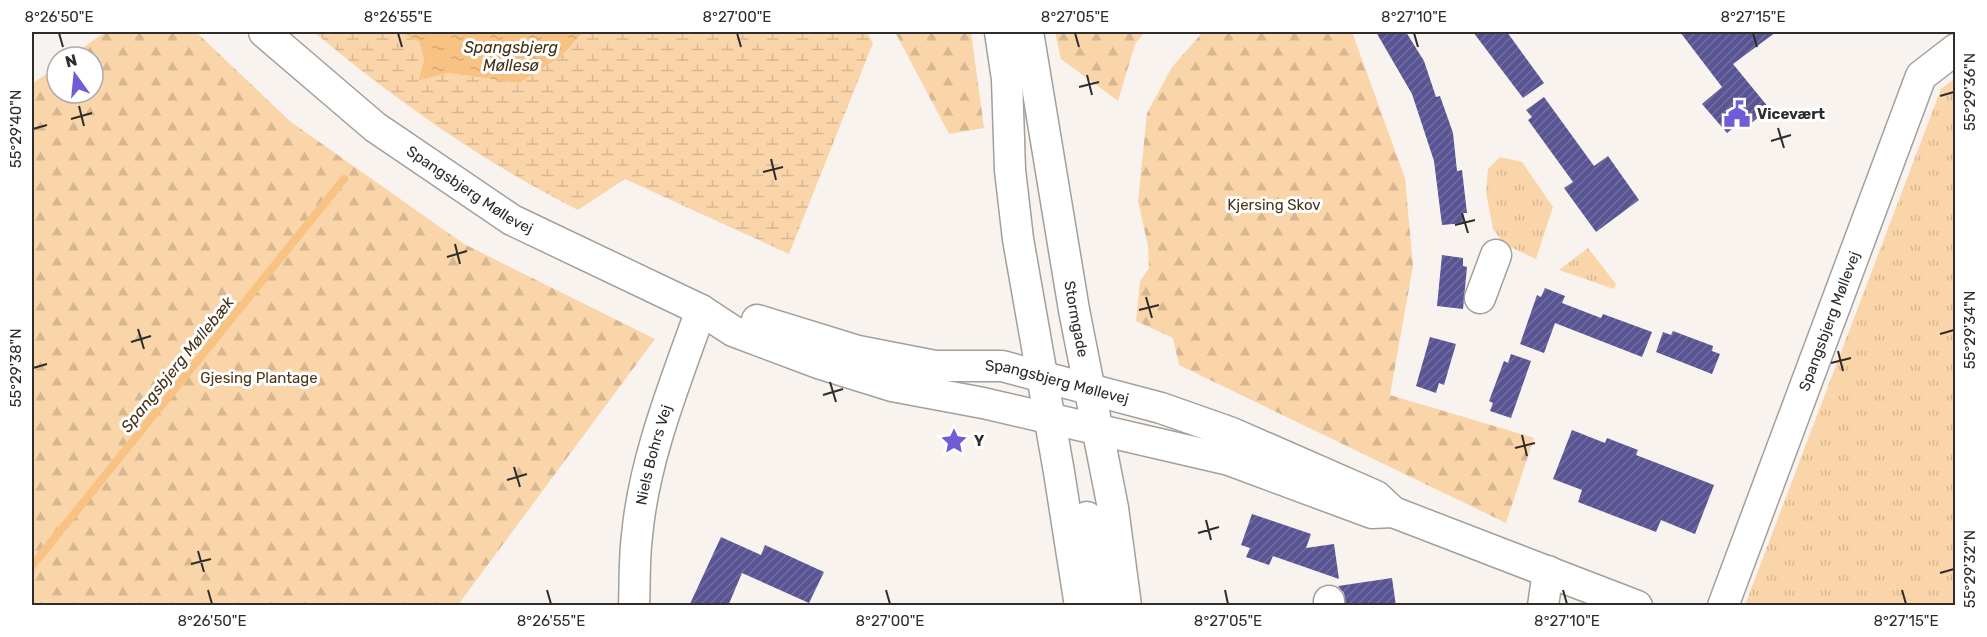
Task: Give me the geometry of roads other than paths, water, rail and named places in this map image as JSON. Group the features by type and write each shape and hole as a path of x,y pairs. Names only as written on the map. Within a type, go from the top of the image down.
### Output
{"street":[{"name":"Spangsbjerg Møllevej","path":"264,32 375,127 512,220 701,310 733,331 872,380 1229,460 1372,513 1393,512"},
{"name":"Stormgade","path":"1000,32 1005,62 1010,122 1010,170 1018,239 1067,383"},
{"name":"Stormgade","path":"1028,32 1072,423 1080,606"},
{"name":"Spangsbjerg Møllevej","path":"1724,606 1921,76 1956,49"},
{"path":"1479,298 1496,255"},
{"name":"Spangsbjerg Møllevej","path":"701,310 737,314 858,351 935,366 1002,366 1161,408 1232,433 1376,496 1393,512 1637,606"},
{"name":"Niels Bohrs Vej","path":"634,606 637,535 648,476 660,425 701,310"},
{"path":"1067,383 1074,399 1072,423 1102,606"},
{"name":"Stormgade","path":"1072,423 1113,508 1126,606"},
{"path":"1544,606 1548,572"}],"water":[{"name":"Spangsbjerg Møllesø","path":"400,32 583,32 562,56 519,83 448,73 419,80 424,59 419,42"}],"waterway":[{"name":"Spangsbjerg Møllebæk","path":"32,566 344,179"}],"place":[{"name":"Vicevært","path":"1737,114"},
{"name":"Y","path":"954,441"}],"park label":[{"name":"Kjersing Skov","path":"1274,205"},
{"name":"Gjesing Plantage","path":"259,378"}]}
